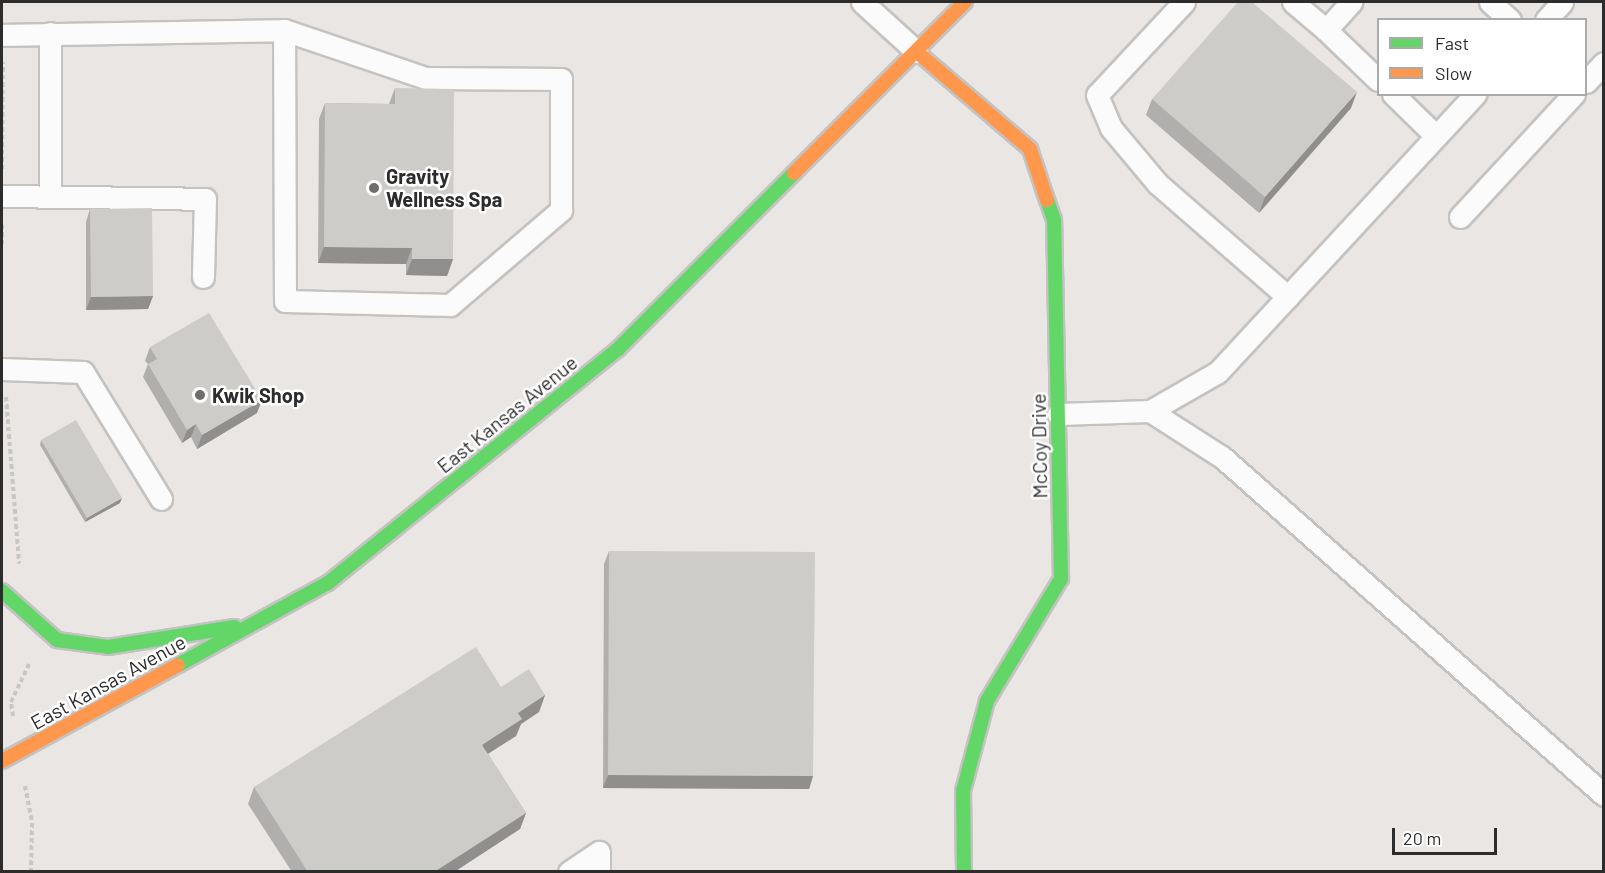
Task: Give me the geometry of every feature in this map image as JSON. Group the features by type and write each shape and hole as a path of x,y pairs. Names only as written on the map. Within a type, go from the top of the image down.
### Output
{"main road":[{"name":"East Kansas Avenue","path":"2,761 328,583 618,349 965,2"},
{"name":"McCoy Drive","path":"917,52 1030,149 1054,220 1061,579 987,701 963,791 964,872"},
{"path":"2,591 57,640 108,647 254,624"}],"lane":[{"path":"862,2 917,52"},
{"path":"1184,2 1097,95 1111,128 1158,184 1288,297"},
{"path":"1293,2 1377,79"},
{"path":"1326,30 1351,2"},
{"path":"1490,2 1508,18"},
{"path":"1548,18 1562,2"},
{"path":"2,35 284,30 426,78 561,79 561,210 450,305 285,301 284,30"},
{"path":"50,33 50,197"},
{"path":"1587,81 1604,63"},
{"path":"1395,96 1436,136"},
{"path":"1058,414 1150,411 1218,372 1473,96"},
{"path":"1460,217 1572,96"},
{"path":"2,196 205,199 203,277"},
{"path":"3,369 83,372 161,499"},
{"path":"1150,411 1222,457 1604,795"},
{"path":"568,872 599,852 599,872"}],"path":[{"path":"2,35 2,244"},
{"path":"3,369 20,568"},
{"path":"11,702 33,656"},
{"path":"31,872 32,823"}],"building":[{"path":"1238,2 1252,2 1357,92 1265,197 1152,99"},
{"path":"395,88 454,89 453,259 412,259 412,248 324,247 325,103 395,104"},
{"path":"152,208 153,296 91,297 90,209"},
{"name":"Kwik Shop","path":"209,313 262,400 202,435 196,424 187,430 148,364 157,359 150,347"},
{"path":"76,420 122,498 87,518 41,440"},
{"path":"609,551 815,552 813,776 608,775"},
{"path":"476,647 501,687 529,669 545,695 518,713 522,719 482,745 526,813 434,872 308,872 254,787"}],"traffic: fast":[{"path":"178,665 328,583 618,349 794,173"},
{"path":"964,872 963,791 987,701 1061,579 1054,220 1047,200"},
{"path":"2,591 57,640 108,647 234,627"}],"traffic: slow":[{"path":"794,173 965,2"},
{"path":"917,52 1030,149 1047,200"},
{"path":"2,761 178,665"}],"place":[{"name":"Gravity Wellness Spa","path":"374,188"},
{"name":"Kwik Shop","path":"200,395"}]}
